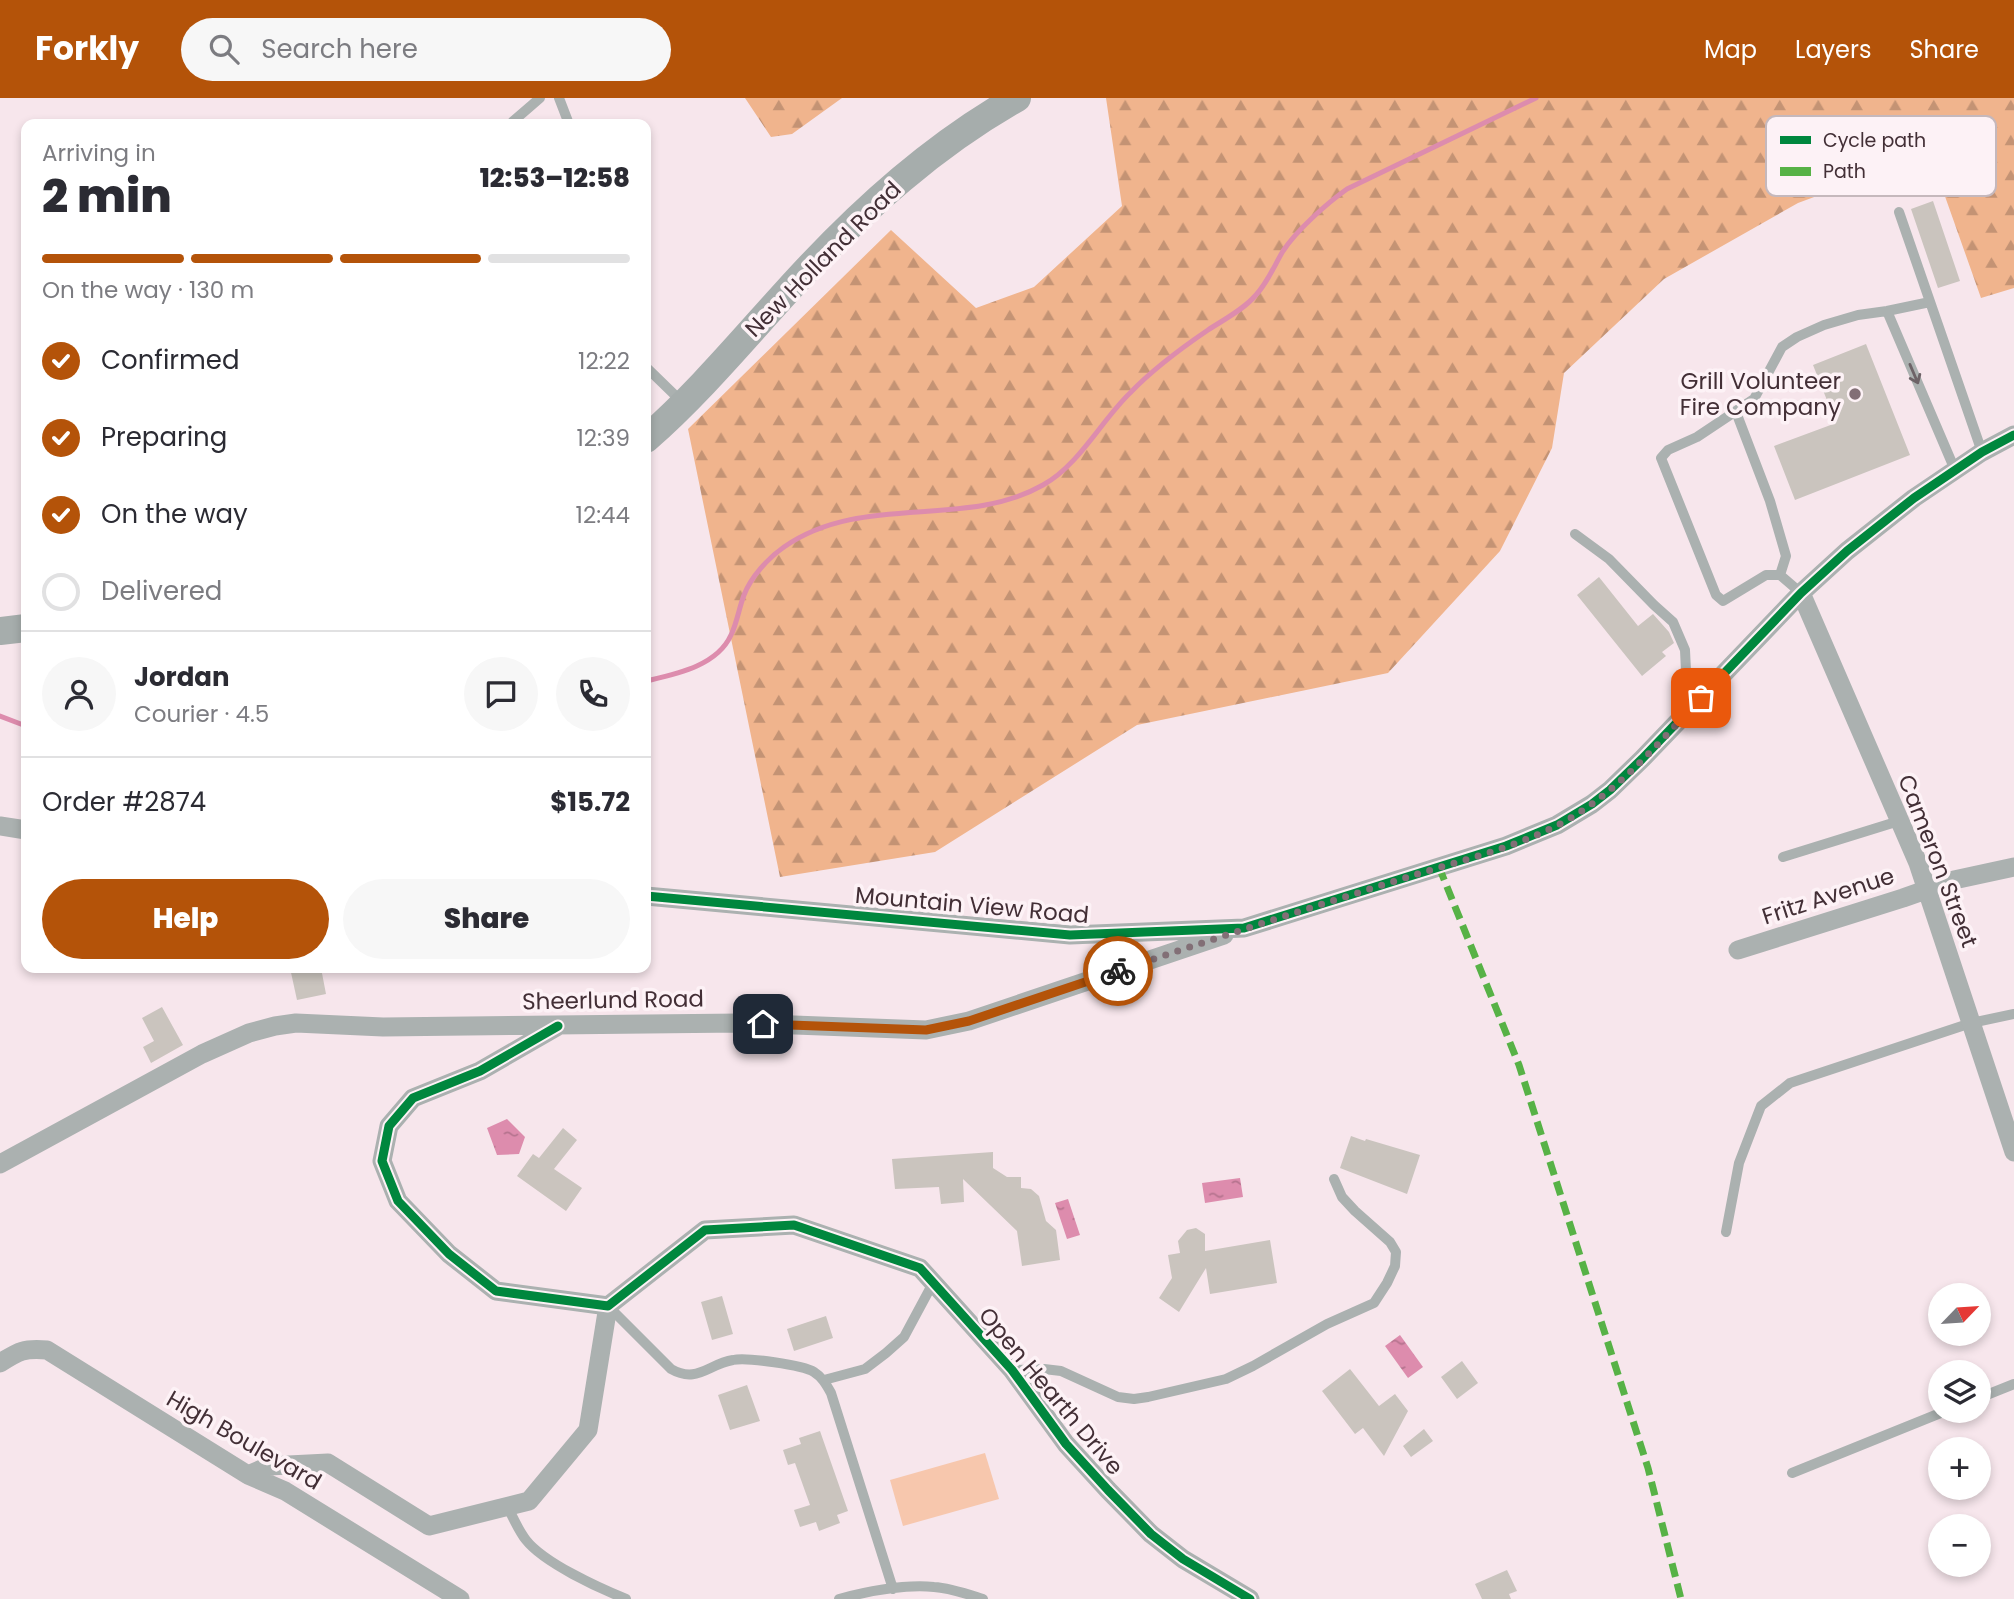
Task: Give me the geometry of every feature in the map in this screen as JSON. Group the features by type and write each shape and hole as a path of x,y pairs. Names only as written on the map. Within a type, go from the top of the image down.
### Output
{"main road":[{"name":"New Holland Road","path":"651,434 684,403 800,277 877,199 950,141 1017,98"},
{"path":"0,631 21,629"}],"street":[{"name":"Mountain View Road","path":"651,895 1070,935 1244,929 1506,846 1557,825 1584,810 1610,790 1643,759 1801,593 1872,530 1913,498 1982,452 2014,435"},
{"name":"Cameron Street","path":"1801,593 1918,863 2014,1152"},
{"path":"0,826 21,829"},
{"name":"Fritz Avenue","path":"1738,950 1954,880 2014,867"},
{"name":"Sheerlund Road","path":"0,1164 202,1054 249,1033 275,1026 296,1023 383,1027 740,1023 926,1030 969,1021 1244,929"},
{"path":"248,1475 269,1466 328,1462 429,1526 529,1501 588,1430 608,1306 496,1292 449,1255 398,1201 382,1161 390,1126 413,1098 480,1071 558,1026"},
{"name":"Open Hearth Drive","path":"608,1306 705,1230 794,1225 919,1268 1012,1370 1066,1444 1151,1534 1183,1559 1250,1599"},
{"name":"High Boulevard","path":"0,1363 28,1349 47,1350 248,1475 285,1491 460,1599"}],"lane":[{"path":"516,119 540,98"},
{"path":"559,98 567,119"},
{"path":"1899,212 1982,452"},
{"path":"1801,593 1780,575 1766,575 1723,601 1716,595 1661,458 1668,450 1697,437 1754,398 1782,347 1797,337 1858,314 1930,302"},
{"path":"1887,311 1955,470"},
{"path":"651,372 684,403"},
{"path":"1736,412 1770,501 1786,556 1780,575"},
{"path":"1575,534 1609,559 1673,622 1685,650 1686,671 1701,698"},
{"path":"1783,857 1899,821"},
{"path":"1726,1232 1739,1163 1761,1105 1790,1083 1971,1023 2014,1014"},
{"path":"1012,1370 1060,1371 1118,1397 1148,1397 1226,1379 1327,1324 1374,1303 1395,1266 1396,1252 1390,1242 1342,1197 1334,1179"},
{"path":"824,1380 865,1369 886,1353 904,1336 933,1283"},
{"path":"608,1306 671,1369 681,1375 691,1376 732,1360 755,1359 812,1370 824,1380 831,1393 893,1588"},
{"path":"1991,1393 2014,1384"},
{"path":"1792,1472 1928,1418"},
{"path":"507,1506 533,1548 570,1572 626,1599"},
{"path":"839,1599 893,1588 936,1587 983,1599"}],"green space":[{"path":"745,98 842,98 792,134 771,137"},
{"path":"1106,98 2014,98 2014,288 1981,298 1945,196 1996,196 1996,116 1766,116 1766,196 1817,196 1798,203 1664,279 1564,373 1552,448 1500,551 1388,673 1137,725 935,852 780,877 688,429 891,230 976,308 1034,287 1122,206"}],"shaded area":[{"path":"985,1453 999,1499 903,1526 890,1480"}],"water":[{"path":"507,1119 525,1137 519,1154 497,1155 487,1128"},
{"path":"1240,1178 1243,1197 1205,1203 1202,1183"},
{"path":"1068,1199 1080,1235 1067,1239 1055,1203"},
{"path":"1400,1335 1423,1367 1408,1378 1385,1346"}],"building":[{"path":"1933,201 1960,281 1938,288 1911,209"},
{"name":"Grill Volunteer Fire Company","path":"1866,344 1910,455 1795,500 1774,446 1836,423 1813,365"},
{"path":"1599,577 1638,626 1653,614 1669,632 1674,643 1662,652 1666,656 1642,676 1577,595"},
{"path":"291,973 322,973 326,994 297,1000"},
{"path":"162,1007 183,1045 151,1063 143,1047 154,1041 142,1018"},
{"path":"563,1128 577,1140 554,1169 582,1188 566,1211 517,1176 533,1154 539,1158"},
{"path":"1351,1136 1420,1155 1407,1194 1340,1168"},
{"path":"993,1152 993,1168 1007,1177 1021,1177 1021,1188 1031,1189 1039,1196 1046,1221 1056,1230 1060,1260 1022,1266 1017,1231 963,1179 964,1202 941,1204 939,1187 895,1189 892,1159"},
{"path":"1196,1228 1205,1234 1205,1251 1270,1240 1277,1283 1210,1294 1206,1268 1179,1312 1159,1298 1172,1278 1168,1255 1180,1253 1178,1241 1187,1230"},
{"path":"722,1296 733,1334 712,1340 701,1302"},
{"path":"826,1316 833,1338 794,1351 787,1329"},
{"path":"1462,1361 1478,1383 1457,1399 1441,1377"},
{"path":"1350,1369 1379,1406 1395,1394 1408,1411 1384,1456 1363,1428 1355,1434 1322,1391"},
{"path":"747,1385 760,1421 730,1430 718,1395"},
{"path":"1424,1429 1433,1441 1411,1457 1403,1446"},
{"path":"820,1431 848,1511 837,1515 840,1523 819,1531 816,1522 800,1527 794,1510 810,1505 795,1463 788,1465 783,1450 801,1444 799,1438"},
{"path":"1507,1570 1517,1591 1509,1594 1511,1599 1482,1599 1475,1584"}],"waterway":[{"path":"651,680 694,667 725,646 735,626 744,595 761,568 784,547 815,530 847,520 880,515 980,506 1012,498 1043,485 1068,466 1119,404 1148,376 1187,344 1250,301 1263,286 1289,243 1312,218 1339,195 1536,98"},
{"path":"0,716 21,724"}],"marked path":[{"path":"1439,867 1519,1065 1648,1468 1681,1599"}],"cycle path":[{"path":"651,896 1070,935 1244,928 1506,846 1557,825 1610,790 1801,593 1847,551 1914,498 1982,452 2014,435"},
{"path":"558,1026 480,1071 413,1098 389,1126 382,1161 398,1201 449,1254 496,1291 608,1306 705,1230 794,1225 920,1268 1012,1370 1066,1444 1151,1534 1183,1559 1250,1599"}],"way so far":[{"path":"1118,971 1541,833 1575,815 1610,790 1701,698"}],"place":[{"name":"Grill Volunteer Fire Company","path":"1855,394"}],"route":[{"path":"763,1024 926,1030 969,1021 1118,971"}]}
